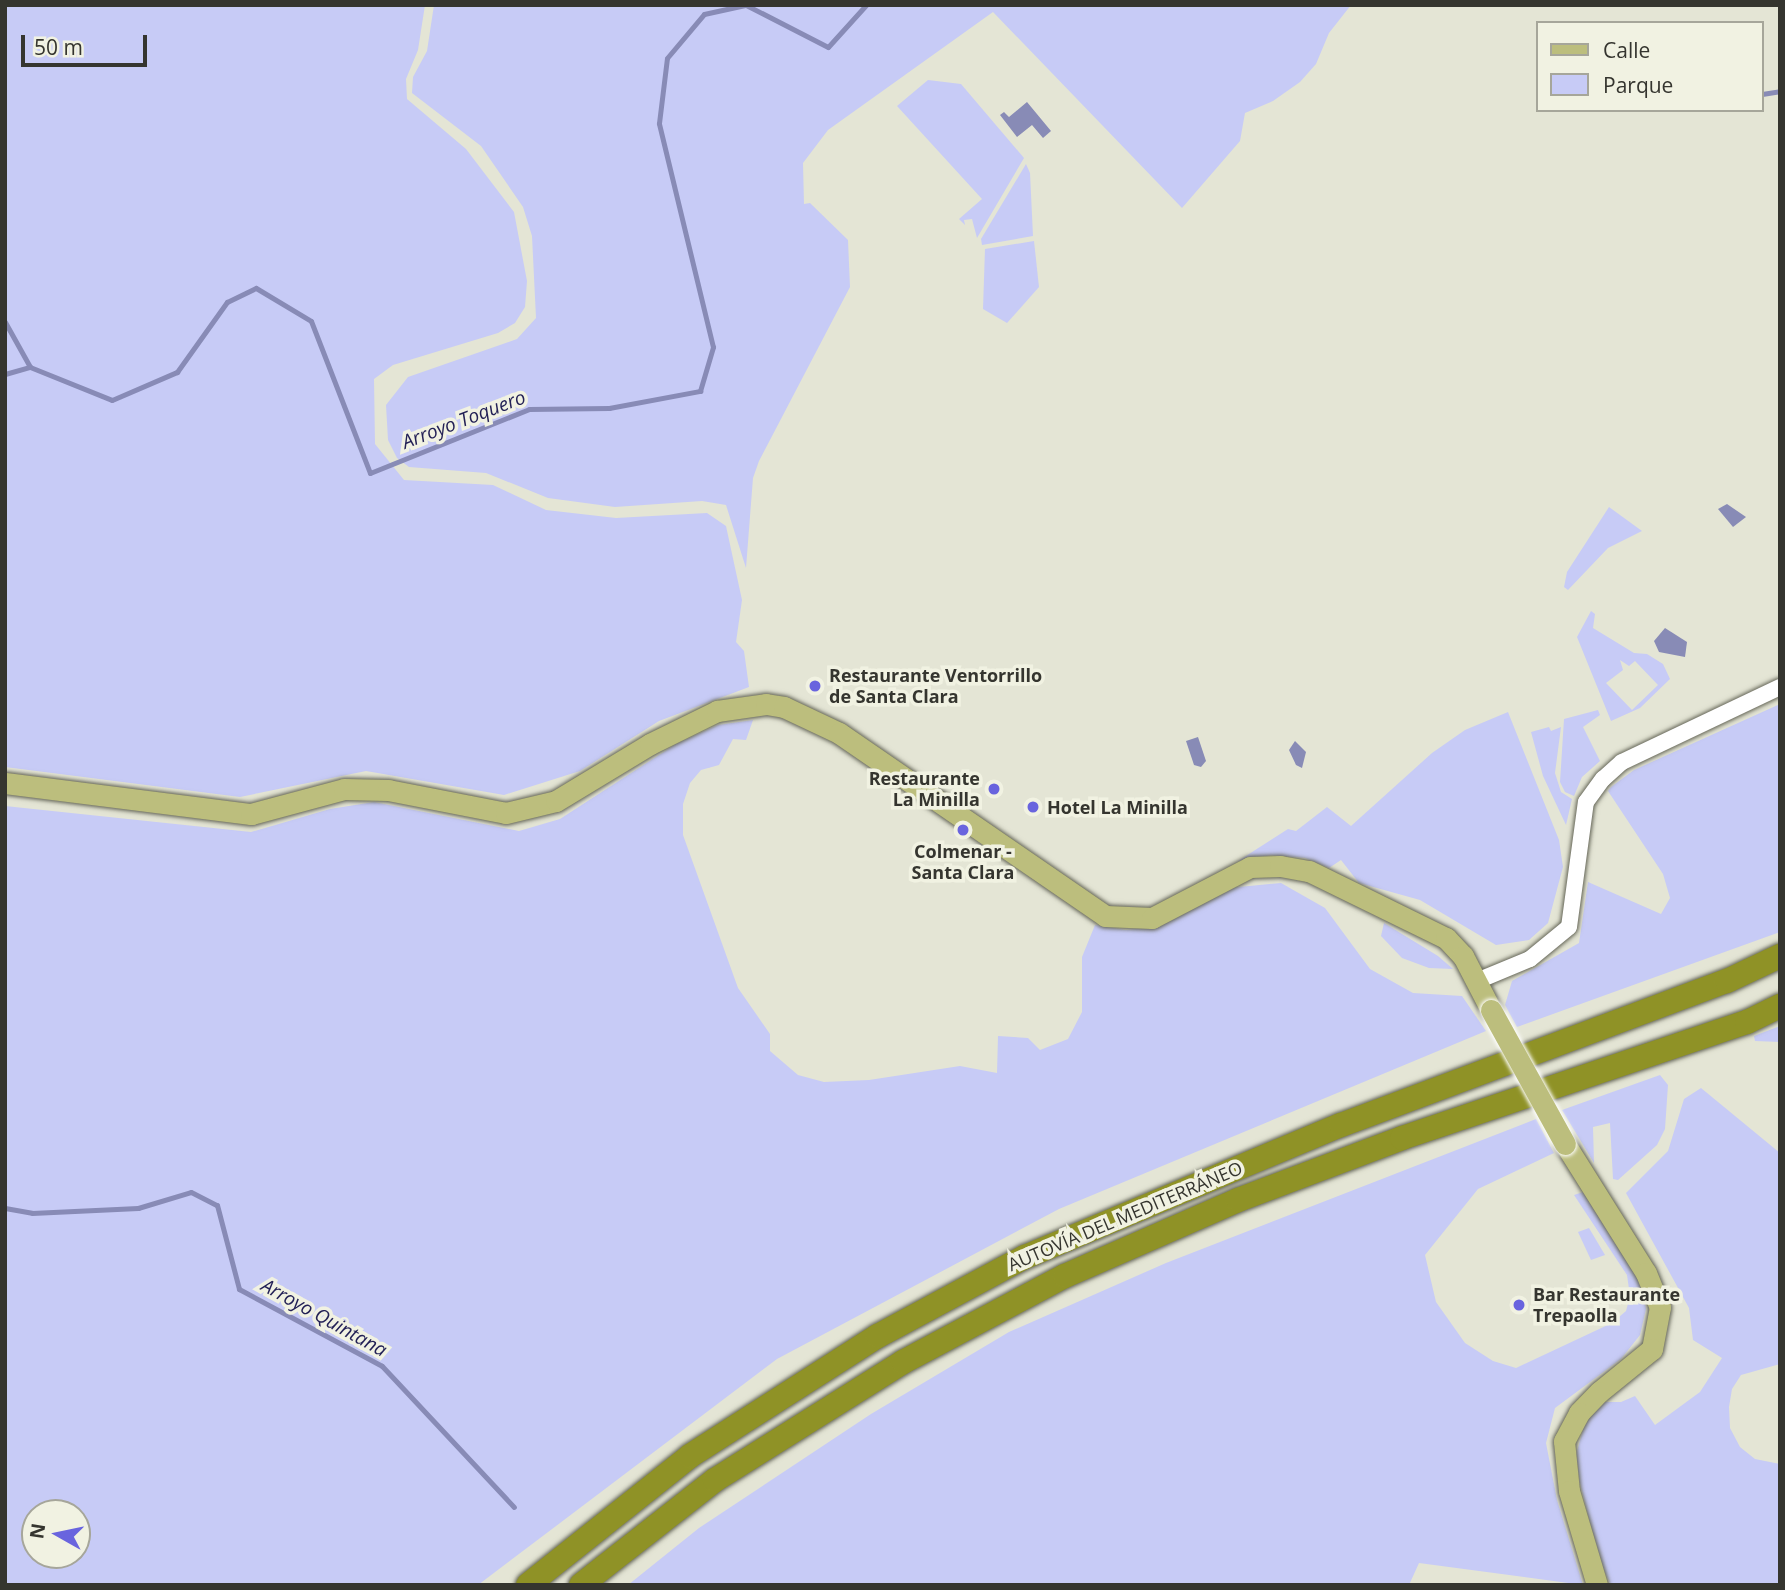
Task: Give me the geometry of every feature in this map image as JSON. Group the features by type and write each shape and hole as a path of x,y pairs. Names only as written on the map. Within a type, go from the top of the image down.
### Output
{"highway":[{"name":"AUTOVÍA DEL MEDITERRÁNEO","path":"528,1585 690,1456 878,1336 1025,1257 1341,1125 1727,981 1780,956"},
{"name":"AUTOVÍA DEL MEDITERRÁNEO","path":"581,1585 715,1480 903,1362 1065,1276 1238,1200 1402,1138 1747,1022 1780,1006"}],"main road":[{"path":"5,783 251,814 344,789 388,790 506,813 556,801 650,744 717,711 766,704 784,707 839,733 1105,916 1153,918 1225,877 1250,867 1280,866 1310,872 1446,938 1477,981 1565,1144 1646,1273 1660,1307 1652,1349 1599,1392 1578,1413 1564,1441 1569,1491 1597,1585"}],"street":[{"path":"1477,981 1530,959 1569,927 1586,802 1602,779 1622,762 1780,687"}],"green space":[{"path":"5,5 425,5 418,50 406,79 407,99 466,149 514,212 527,281 525,307 515,323 498,333 393,365 374,379 375,444 404,480 493,485 546,510 616,518 707,513 726,526 742,600 736,642 744,651 749,687 659,721 580,771 504,795 366,771 240,797 5,767"},
{"path":"434,5 1351,5 1329,33 1316,64 1300,82 1273,101 1245,113 1240,141 1182,208 993,12 828,130 803,163 804,204 810,203 848,240 850,287 759,461 753,478 746,568 726,505 702,501 615,507 548,498 486,473 409,467 397,458 388,440 386,405 408,377 517,339 536,318 532,236 523,207 481,146 412,93 413,77 427,51"},
{"path":"928,80 961,84 1024,158 977,238 972,219 964,220 965,225 959,219 982,199 897,106"},
{"path":"1026,164 1030,173 1033,236 982,245 981,239"},
{"path":"1034,241 1039,287 1007,323 983,309 985,249"},
{"path":"1609,507 1642,531 1608,548 1568,590 1564,587 1567,572"},
{"path":"1591,611 1595,614 1593,628 1634,653 1647,654 1663,664 1670,679 1640,708 1611,721 1577,637","holes":["1620,660 1629,666 1635,661 1658,685 1632,710 1606,683 1623,670"]},
{"path":"1780,704 1780,932 1517,1027 1505,1005 1512,981 1579,943 1588,882 1661,914 1670,898 1663,874 1608,791 1611,787 1634,770"},
{"path":"1598,710 1600,715 1583,727 1600,761 1582,777 1574,796 1565,792 1560,782 1564,719"},
{"path":"1508,712 1559,840 1563,867 1548,923 1529,940 1496,945 1420,900 1359,883 1341,860 1329,868 1305,858 1271,855 1238,861 1288,829 1296,831 1327,807 1351,826 1432,753 1465,730"},
{"path":"753,720 746,740 733,739 719,765 701,770 690,783 683,804 683,835 738,988 770,1034 770,1051 798,1075 824,1082 869,1080 960,1066 997,1073 998,1036 1028,1038 1040,1050 1068,1039 1082,1012 1082,957 1095,925 1126,930 1157,926 1229,888 1281,883 1325,908 1370,969 1413,993 1462,996 1486,1031 1059,1209 777,1359 478,1585 5,1585 5,806 251,832 330,809 374,802 519,831 560,819 676,744 718,725"},
{"path":"1549,727 1551,731 1561,727 1555,773 1561,792 1572,799 1566,825 1543,776 1531,732"},
{"path":"1384,923 1438,956 1453,969 1429,968 1402,958 1381,936"},
{"path":"1780,1026 1780,1042 1755,1041 1754,1036"},
{"path":"1660,1075 1668,1085 1665,1129 1657,1145 1618,1180 1613,1179 1610,1123 1593,1127 1594,1163 1562,1110"},
{"path":"1701,1088 1780,1153 1780,1364 1741,1375 1732,1389 1729,1407 1730,1428 1740,1447 1755,1459 1780,1464 1780,1585 1611,1585 1600,1562 1580,1483 1576,1455 1584,1426 1600,1402 1621,1402 1635,1396 1655,1425 1700,1392 1722,1358 1693,1340 1689,1308 1626,1193 1668,1151 1684,1099"},
{"path":"1536,1119 1554,1153 1478,1189 1425,1255 1436,1302 1465,1343 1493,1361 1516,1368 1612,1323 1626,1311 1630,1296 1627,1275 1574,1195 1583,1192 1643,1287 1646,1309 1640,1335 1621,1359 1555,1408 1546,1443 1557,1500 1583,1585 1419,1563 1409,1585 628,1585 699,1528 871,1414 1009,1332 1166,1263"},
{"path":"1589,1228 1605,1255 1591,1260 1578,1232"}],"shaded area":[{"path":"1027,102 1051,131 1043,138 1032,125 1017,137 1000,115 1004,112 1009,117"},
{"path":"1727,504 1746,517 1733,527 1718,509"},
{"path":"1665,628 1687,642 1685,657 1659,652 1654,641"},
{"path":"1198,737 1206,761 1201,767 1194,765 1186,741"},
{"path":"1295,741 1306,752 1302,768 1296,765 1289,750"}],"waterway":[{"name":"Arroyo Toquero","path":"5,374 30,367 112,400 177,372 227,302 256,288 311,321 370,473 529,409 609,408 700,391 713,347 659,123 667,58 704,14 745,5"},
{"name":"Arroyo Toquero","path":"746,5 828,47 866,5"},
{"path":"1764,94 1780,91"},
{"path":"5,322 30,367"},
{"name":"Arroyo Quintana","path":"5,1208 32,1213 138,1208 191,1192 217,1205 239,1289 382,1366 514,1507"}],"place":[{"name":"Restaurante Ventorrillo de Santa Clara","path":"815,686"},
{"name":"Restaurante La Minilla","path":"994,789"},
{"name":"Hotel La Minilla","path":"1033,807"},
{"name":"Colmenar - Santa Clara","path":"963,830"},
{"name":"Bar Restaurante Trepaolla","path":"1519,1305"}]}
